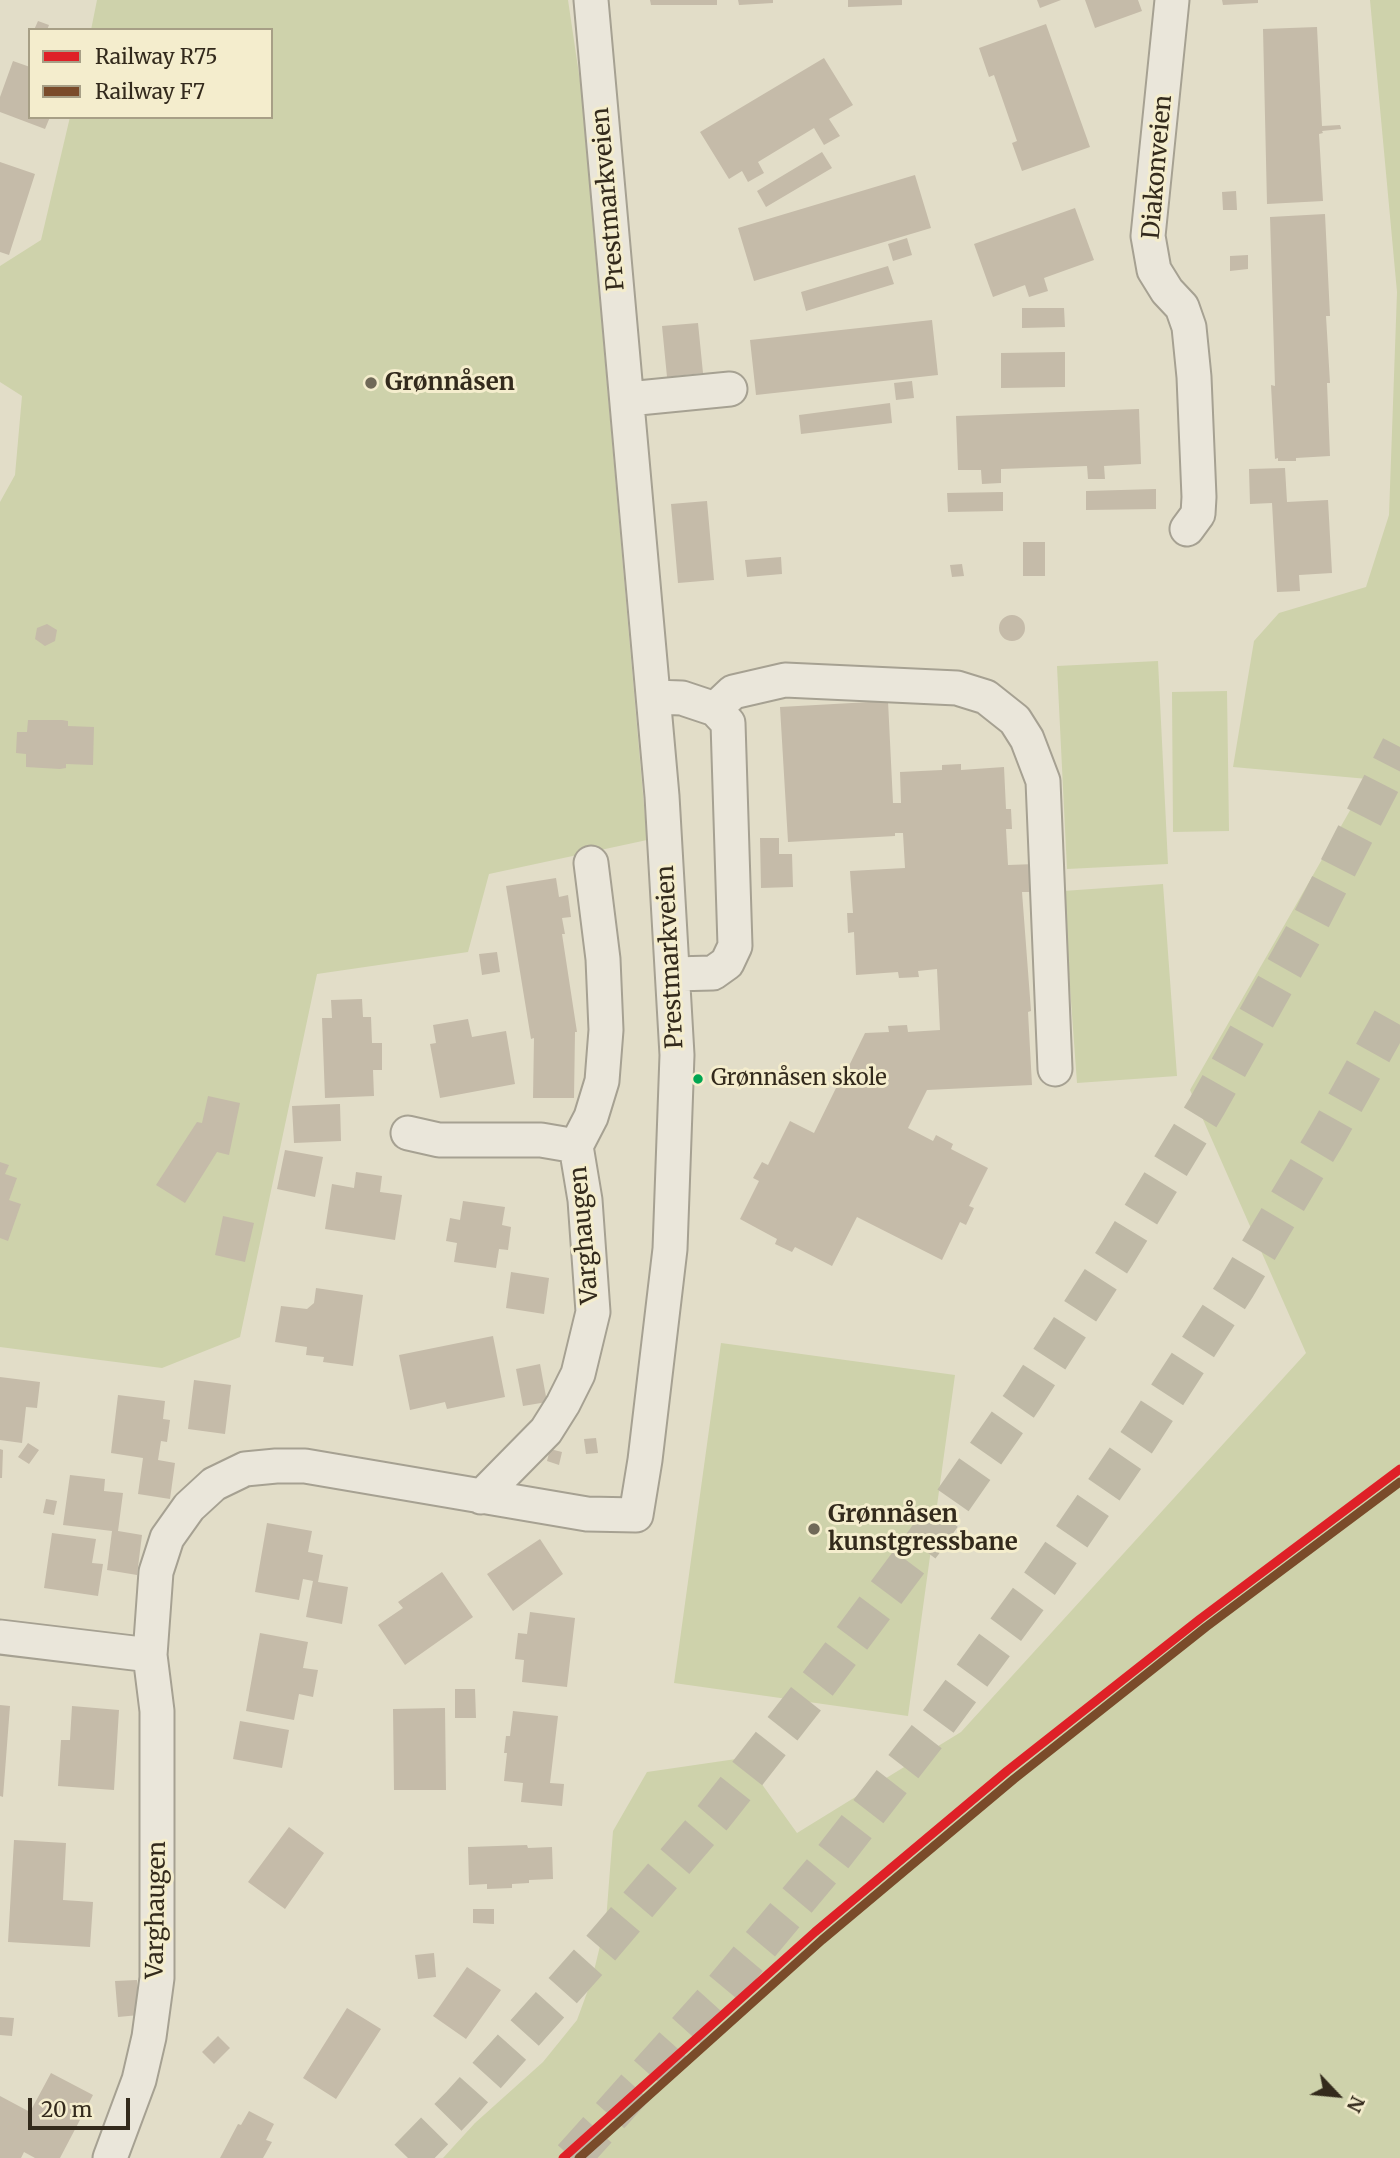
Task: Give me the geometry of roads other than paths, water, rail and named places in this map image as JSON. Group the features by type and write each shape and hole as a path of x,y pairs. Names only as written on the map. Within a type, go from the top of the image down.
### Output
{"street":[{"name":"Prestmarkveien","path":"591,0 654,697 677,1055 670,1250 636,1515"},
{"name":"Diakonveien","path":"1172,0 1148,236 1154,270 1167,291 1182,307 1189,327 1194,377 1199,514 1187,529"},
{"path":"628,399 730,389"},
{"path":"715,709 733,692 785,680 957,688 986,697 1015,720 1027,739 1043,781 1055,1069"},
{"path":"654,697 682,698 715,709 728,723 735,946 727,963 713,973 673,974"},
{"name":"Varghaugen","path":"481,1497 546,1430 563,1404 578,1374 593,1312 585,1200 576,1146 591,1117 602,1081 606,1030 603,959 591,863"},
{"name":"Varghaugen","path":"408,1133 439,1140 541,1140 576,1146"},
{"name":"Varghaugen","path":"110,2158 139,2080 149,2037 157,1978 157,1711 150,1655 156,1572 167,1538 189,1507 214,1484 245,1469 305,1466 587,1514 636,1515"},
{"path":"0,1637 150,1655"}],"tunnel":[{"path":"408,2158 461,2104 600,1949 713,1817 820,1681 924,1542 1023,1400 1117,1254 1207,1106 1309,924 1400,747"},
{"path":"572,2158 712,2002 826,1866 935,1726 1040,1583 1140,1437 1236,1288 1327,1135 1400,1004"}],"rail line":[{"name":"R75","path":"563,2158 815,1932 1007,1771 1200,1619 1400,1469"},
{"name":"F7","path":"579,2158 822,1940 1014,1779 1206,1627 1400,1482"}],"place":[{"name":"Grønnåsen","path":"371,383"},
{"name":"Grønnåsen skole","path":"698,1079"},
{"name":"Grønnåsen kunstgressbane","path":"814,1529"}]}
